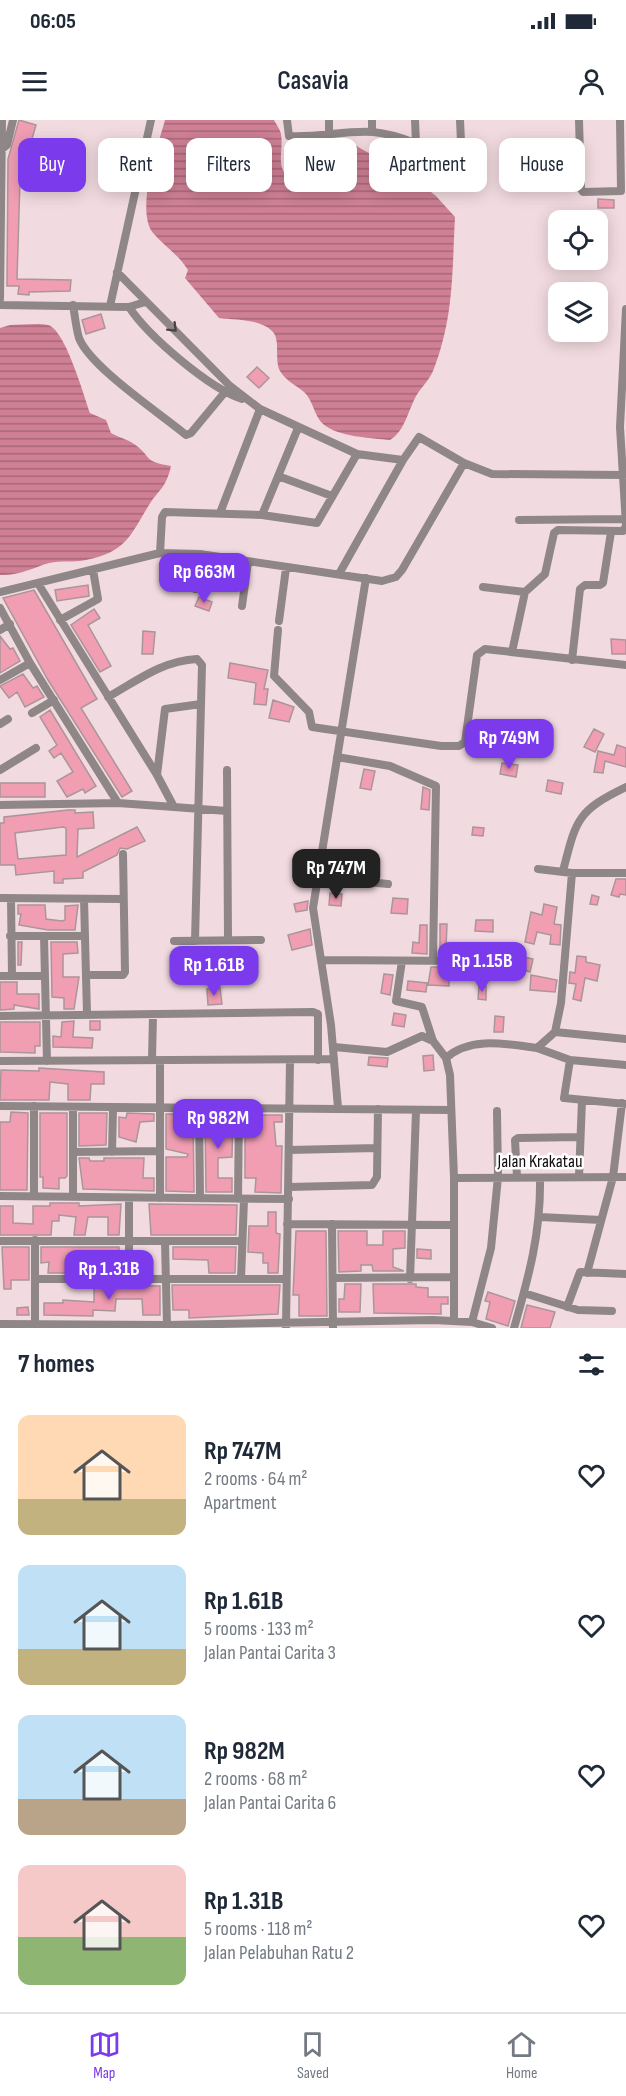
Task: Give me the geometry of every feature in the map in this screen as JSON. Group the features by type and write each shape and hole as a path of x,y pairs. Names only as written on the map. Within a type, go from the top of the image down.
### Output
{"street":[{"path":"0,299 2,120"},
{"path":"1,150 7,145 14,120"},
{"path":"110,306 151,120"},
{"path":"287,120 289,136 329,136 372,132 396,138"},
{"path":"328,120 329,136"},
{"path":"372,120 372,132"},
{"path":"415,120 416,138"},
{"path":"460,120 460,138"},
{"path":"579,120 581,189 583,192 621,191 620,120"},
{"path":"117,272 227,389"},
{"path":"0,305 129,307 145,302"},
{"path":"73,305 79,338 89,353 102,367 186,435 192,433 227,389"},
{"path":"129,307 145,328 227,389 260,409 357,454 403,460"},
{"path":"512,652 525,592 544,574 554,533 558,530 623,531 625,523 624,475 620,427 626,309"},
{"path":"220,513 260,409"},
{"path":"262,515 298,428"},
{"path":"339,574 403,460 419,437 464,463 492,474 624,475"},
{"path":"160,553 163,513 262,515 318,523 357,454"},
{"path":"0,592 39,585 160,553 200,554 382,581 396,577 464,463"},
{"path":"278,477 332,496"},
{"path":"519,520 625,523"},
{"path":"572,660 581,586 603,583 611,532"},
{"path":"195,589 200,554"},
{"path":"242,606 248,562"},
{"path":"285,568 278,626 276,680 309,712 312,727 340,733 441,746 459,746 468,736 477,655 485,649 626,665"},
{"path":"60,620 98,599 93,570"},
{"path":"338,1108 334,1047 314,908 317,877 366,578"},
{"path":"39,585 157,775 174,807"},
{"path":"483,587 525,592"},
{"path":"0,608 30,663 118,803"},
{"path":"0,630 10,624"},
{"path":"108,697 161,665 177,660 197,660 202,665 195,941"},
{"path":"0,680 30,663"},
{"path":"32,713 54,700"},
{"path":"157,775 165,709 173,705 201,704"},
{"path":"0,724 8,719"},
{"path":"0,770 36,748"},
{"path":"338,756 390,766 436,786 433,960"},
{"path":"227,770 228,939"},
{"path":"537,1048 555,1032 561,1004 568,872 576,822 587,810 626,787"},
{"path":"0,806 118,803 227,811"},
{"path":"86,975 123,975 125,972 123,854"},
{"path":"538,869 626,873"},
{"path":"317,877 388,884"},
{"path":"0,898 123,899"},
{"path":"11,899 12,976"},
{"path":"84,899 87,1014"},
{"path":"10,936 84,936"},
{"path":"44,936 47,1061"},
{"path":"174,941 261,939"},
{"path":"322,960 466,961"},
{"path":"402,961 396,1001 422,1007 433,1041 446,1058 454,1178 454,1320"},
{"path":"0,976 45,976"},
{"path":"0,1016 313,1012 318,1014 320,1021 318,1060"},
{"path":"153,1015 160,1108 160,1198"},
{"path":"555,1032 626,1039"},
{"path":"334,1047 387,1053 422,1036 433,1041"},
{"path":"446,1058 457,1048 470,1044 537,1048 570,1060 626,1065"},
{"path":"0,1061 334,1059"},
{"path":"286,1325 290,1060"},
{"path":"570,1060 563,1096 624,1104 613,1177 587,1273"},
{"path":"579,1177 582,1100"},
{"path":"0,1106 113,1109 450,1110"},
{"path":"34,1106 34,1196"},
{"path":"73,1196 74,1107"},
{"path":"199,1108 200,1198"},
{"path":"112,1152 113,1109"},
{"path":"239,1109 241,1279"},
{"path":"289,1187 372,1185 377,1177 378,1109"},
{"path":"410,1279 410,1225 416,1111"},
{"path":"472,1322 491,1248 498,1177 497,1111"},
{"path":"517,1178 515,1140 518,1138 580,1137"},
{"path":"289,1150 377,1148"},
{"path":"73,1152 160,1151"},
{"name":"Jalan Krakatau","path":"454,1178 626,1177"},
{"path":"514,1328 540,1217 540,1178"},
{"path":"0,1196 289,1199"},
{"path":"129,1198 129,1279"},
{"path":"540,1217 601,1220"},
{"path":"287,1224 453,1225"},
{"path":"332,1224 333,1324"},
{"path":"0,1240 241,1241"},
{"path":"35,1240 35,1325"},
{"path":"165,1242 166,1325"},
{"path":"567,1307 577,1275 625,1271"},
{"path":"333,1278 454,1277"},
{"path":"35,1279 285,1279"},
{"path":"524,1293 578,1310 612,1311"},
{"path":"0,1324 190,1327 433,1324 454,1320 492,1328"}],"shaded area":[{"path":"165,120 274,120 279,128 282,141 281,165 284,173 284,192 357,192 357,146 369,153 369,192 431,192 455,217 451,295 440,351 431,375 415,398 402,427 390,440 337,432 323,424 307,395 280,371 276,339 272,331 254,322 219,318 185,278 188,270 184,264 153,233 148,223 147,192 174,192 174,138 160,138"},
{"path":"44,324 54,329 61,338 73,364 90,413 106,420 111,433 140,448 151,460 171,466 165,484 131,534 119,547 99,557 54,562 19,573 0,575 0,328 10,325"}],"building":[{"path":"19,120 36,125 32,138 18,138 20,192 17,279 71,280 70,291 29,292 29,295 18,294 19,286 7,286 8,159"},
{"path":"598,199 614,200 614,208 598,208"},
{"path":"101,314 105,328 86,334 82,320"},
{"path":"257,367 269,378 259,388 247,377"},
{"path":"88,585 89,596 57,601 55,590"},
{"path":"34,590 97,699 81,708 132,791 122,797 48,680 3,598"},
{"path":"199,597 212,602 209,611 195,606"},
{"path":"94,609 100,618 88,625 111,666 100,672 71,625"},
{"path":"143,631 155,632 153,654 142,654"},
{"path":"0,636 10,649 13,648 20,661 0,673"},
{"path":"611,639 626,640 626,654 612,654"},
{"path":"230,663 268,670 264,689 268,689 266,705 254,704 256,683 228,678"},
{"path":"23,674 33,688 37,686 44,697 25,707 17,692 9,698 0,686"},
{"path":"273,700 294,707 289,722 269,718"},
{"path":"50,710 96,786 85,793 83,789 67,797 57,781 73,772 61,753 54,758 49,751 57,745 40,717"},
{"path":"594,729 604,734 595,752 584,747"},
{"path":"617,745 626,748 626,767 605,761 603,773 594,772 598,751 614,755"},
{"path":"502,763 518,765 516,777 500,774"},
{"path":"364,769 375,771 371,790 360,788"},
{"path":"548,780 563,783 561,794 546,791"},
{"path":"0,783 45,783 45,797 0,797"},
{"path":"423,787 430,790 429,810 421,809"},
{"path":"68,810 75,810 75,813 93,812 94,828 78,829 77,857 137,827 145,841 127,849 120,848 117,855 83,872 83,878 63,879 63,883 54,883 54,871 16,875 15,865 0,865 0,823 4,823 4,817","holes":["66,828 66,855 18,859 15,833"]},
{"path":"473,827 484,828 483,836 472,835"},
{"path":"616,879 626,879 626,895 620,894 619,897 611,895"},
{"path":"330,893 342,894 341,906 329,905"},
{"path":"592,895 599,897 597,905 590,904"},
{"path":"393,898 408,899 407,914 391,913"},
{"path":"308,901 307,910 296,912 294,904"},
{"path":"544,904 557,907 554,924 561,925 560,945 550,944 551,935 537,932 534,944 525,942 531,912 542,915"},
{"path":"18,905 45,905 46,919 62,921 65,920 65,906 78,905 75,930 48,930 19,925 21,914 18,914"},
{"path":"476,920 493,920 493,932 475,931"},
{"path":"440,924 447,924 446,948 440,948"},
{"path":"420,925 427,925 427,954 412,953 413,942 419,943"},
{"path":"310,929 312,945 292,950 288,935"},
{"path":"18,942 22,942 21,965 18,965"},
{"path":"51,942 77,942 78,953 63,954 63,977 79,977 74,1009 64,1009 64,998 52,997"},
{"path":"577,956 586,957 586,962 600,965 597,981 585,978 581,1001 573,999 576,984 569,983 570,972 575,973"},
{"path":"524,957 533,959 530,972 521,969"},
{"path":"431,967 461,967 461,979 449,979 449,986 428,985"},
{"path":"384,974 393,975 390,995 381,993"},
{"path":"531,975 557,980 555,992 530,990"},
{"path":"408,981 427,983 426,992 407,990"},
{"path":"0,982 17,982 17,994 39,994 39,1009 14,1005 14,1009 0,1010"},
{"path":"479,986 486,986 486,1000 478,999"},
{"path":"220,988 222,1004 208,1005 207,989"},
{"path":"394,1013 406,1015 404,1027 392,1025"},
{"path":"495,1016 504,1017 503,1032 494,1032"},
{"path":"74,1021 73,1037 93,1038 92,1048 53,1047 53,1036 61,1037 62,1022"},
{"path":"90,1021 100,1021 100,1030 90,1030"},
{"path":"0,1022 40,1022 40,1046 35,1046 35,1053 0,1052"},
{"path":"433,1055 434,1070 424,1071 423,1056"},
{"path":"369,1057 388,1058 387,1067 368,1065"},
{"path":"39,1068 104,1072 104,1084 91,1084 90,1100 68,1100 68,1084 50,1082 49,1100 0,1100 1,1070 39,1071"},
{"path":"11,1112 28,1113 27,1190 0,1190 0,1122 10,1122"},
{"path":"40,1113 67,1113 67,1176 59,1178 59,1189 43,1188 43,1177 40,1177"},
{"path":"79,1113 107,1113 106,1145 79,1146"},
{"path":"127,1113 154,1114 154,1121 140,1122 136,1142 119,1137 119,1117 126,1118"},
{"path":"166,1114 193,1114 194,1192 166,1191 166,1157 187,1157 188,1154 166,1149"},
{"path":"205,1114 233,1114 232,1157 218,1158 218,1178 232,1178 232,1192 206,1192"},
{"path":"258,1115 282,1115 282,1122 274,1122 276,1146 282,1146 281,1193 255,1192 256,1178 245,1178 245,1119 258,1119"},
{"path":"79,1158 104,1161 104,1158 144,1158 143,1178 154,1178 154,1191 83,1189"},
{"path":"50,1203 79,1203 79,1206 121,1204 119,1235 108,1235 108,1217 88,1217 85,1235 74,1235 76,1217 59,1215 59,1221 52,1221 51,1235 0,1235 0,1206 13,1206 13,1223 33,1224 33,1206 50,1206"},
{"path":"149,1204 237,1205 236,1235 151,1235"},
{"path":"268,1212 276,1212 276,1233 280,1234 278,1273 268,1273 268,1263 263,1263 263,1253 248,1252 249,1226 268,1226"},
{"path":"296,1231 326,1231 327,1316 299,1316 299,1295 293,1295"},
{"path":"338,1231 367,1231 367,1245 383,1245 383,1231 405,1231 405,1248 393,1249 393,1267 404,1271 373,1271 372,1265 361,1265 361,1271 339,1272"},
{"path":"2,1247 29,1247 29,1280 11,1280 11,1289 4,1289"},
{"path":"41,1247 119,1247 119,1256 109,1256 108,1273 98,1273 98,1264 79,1262 79,1273 48,1273 49,1262 41,1263"},
{"path":"173,1247 236,1247 235,1273 209,1273 208,1260 173,1259"},
{"path":"417,1249 431,1250 431,1259 417,1258"},
{"path":"345,1284 361,1284 360,1312 339,1312 339,1299 344,1299"},
{"path":"373,1284 416,1284 416,1287 428,1288 428,1297 448,1297 448,1304 441,1304 441,1314 374,1313"},
{"path":"94,1285 160,1286 160,1315 143,1315 142,1299 116,1299 115,1311 93,1310 93,1316 44,1315 44,1303 63,1303 63,1300 94,1302"},
{"path":"172,1285 280,1285 278,1314 189,1318 189,1310 173,1310"},
{"path":"488,1292 515,1301 508,1326 486,1319 490,1302 485,1301"},
{"path":"527,1305 555,1312 550,1328 521,1328"},
{"path":"28,1307 29,1315 17,1315 17,1308"}]}
